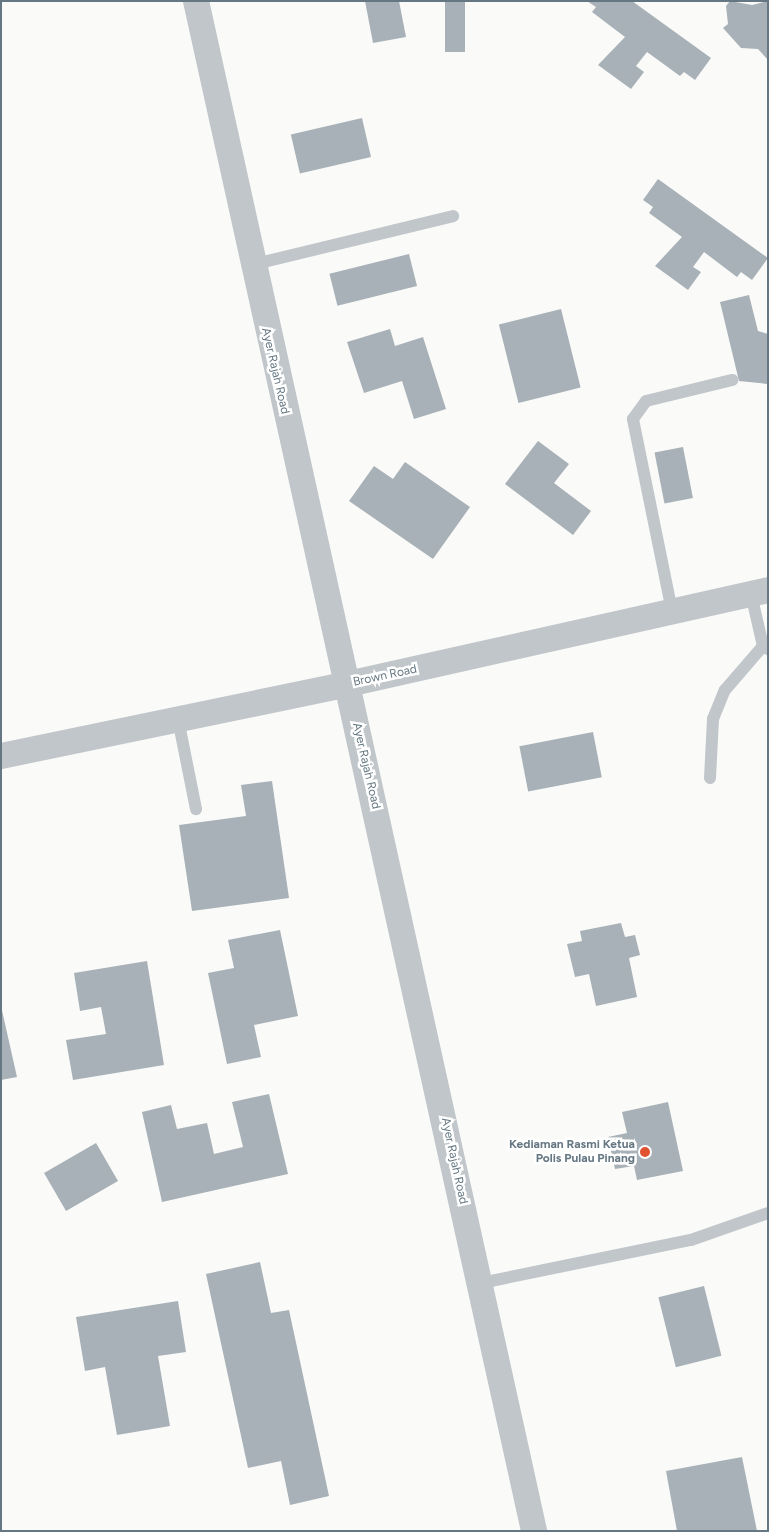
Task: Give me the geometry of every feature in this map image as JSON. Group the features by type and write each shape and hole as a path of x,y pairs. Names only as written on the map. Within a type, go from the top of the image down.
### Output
{"street":[{"name":"Ayer Rajah Road","path":"196,1 252,265 348,684 534,1531"},
{"name":"Brown Road","path":"1,756 348,684 759,592"}],"lane":[{"path":"252,265 453,216"},
{"path":"672,611 633,418 646,401 732,380"},
{"path":"710,778 713,719 725,690 765,648 759,592"},
{"path":"178,719 196,809"},
{"path":"480,1283 691,1240 768,1213"}],"building":[{"path":"365,1 399,1 406,37 373,43"},
{"path":"445,1 465,1 465,52 445,52"},
{"path":"587,1 632,1 711,58 695,80 684,72 680,76 647,52 636,66 644,72 631,89 598,65 625,37 592,12 596,7"},
{"path":"730,1 752,5 768,1 768,60 758,49 741,48 723,28 728,24 726,6"},
{"path":"362,118 371,157 300,173 291,134"},
{"path":"658,179 768,258 752,280 741,272 737,277 704,252 693,267 701,272 688,290 655,266 682,237 649,213 653,207 643,200"},
{"path":"409,254 417,286 337,306 329,274"},
{"path":"749,295 758,331 768,334 768,384 739,381 720,302"},
{"path":"561,309 581,388 518,403 499,324"},
{"path":"390,329 395,346 423,337 446,409 414,419 402,381 364,393 347,342"},
{"path":"538,441 569,464 554,483 591,511 573,535 505,484"},
{"path":"683,447 693,498 664,504 655,453"},
{"path":"405,462 470,507 433,559 349,501 374,466 393,479"},
{"path":"593,732 602,777 528,791 519,746"},
{"path":"272,781 289,898 192,911 179,825 246,816 241,785"},
{"path":"621,923 625,937 635,935 640,955 629,958 637,997 596,1006 589,974 575,977 567,944 582,941 580,931"},
{"path":"280,930 298,1016 254,1025 261,1057 227,1064 208,973 234,968 228,940"},
{"path":"147,961 164,1065 73,1080 66,1040 106,1034 101,1007 80,1011 74,973"},
{"path":"1,1006 17,1077 1,1080"},
{"path":"269,1094 288,1174 162,1202 142,1112 171,1105 177,1129 207,1123 214,1154 243,1147 232,1102"},
{"name":"Kediaman Rasmi Ketua Polis Pulau Pinang","path":"668,1102 683,1171 637,1180 634,1166 615,1169 608,1137 627,1133 622,1112"},
{"path":"96,1143 118,1181 66,1211 44,1173"},
{"path":"260,1262 271,1313 289,1310 329,1496 290,1505 281,1461 248,1468 206,1274"},
{"path":"704,1286 721,1356 676,1367 658,1297"},
{"path":"178,1301 186,1352 158,1356 170,1426 117,1435 105,1367 85,1371 76,1317"},
{"path":"742,1457 757,1531 677,1531 666,1471"}],"place":[{"name":"Kediaman Rasmi Ketua Polis Pulau Pinang","path":"645,1152"}]}
